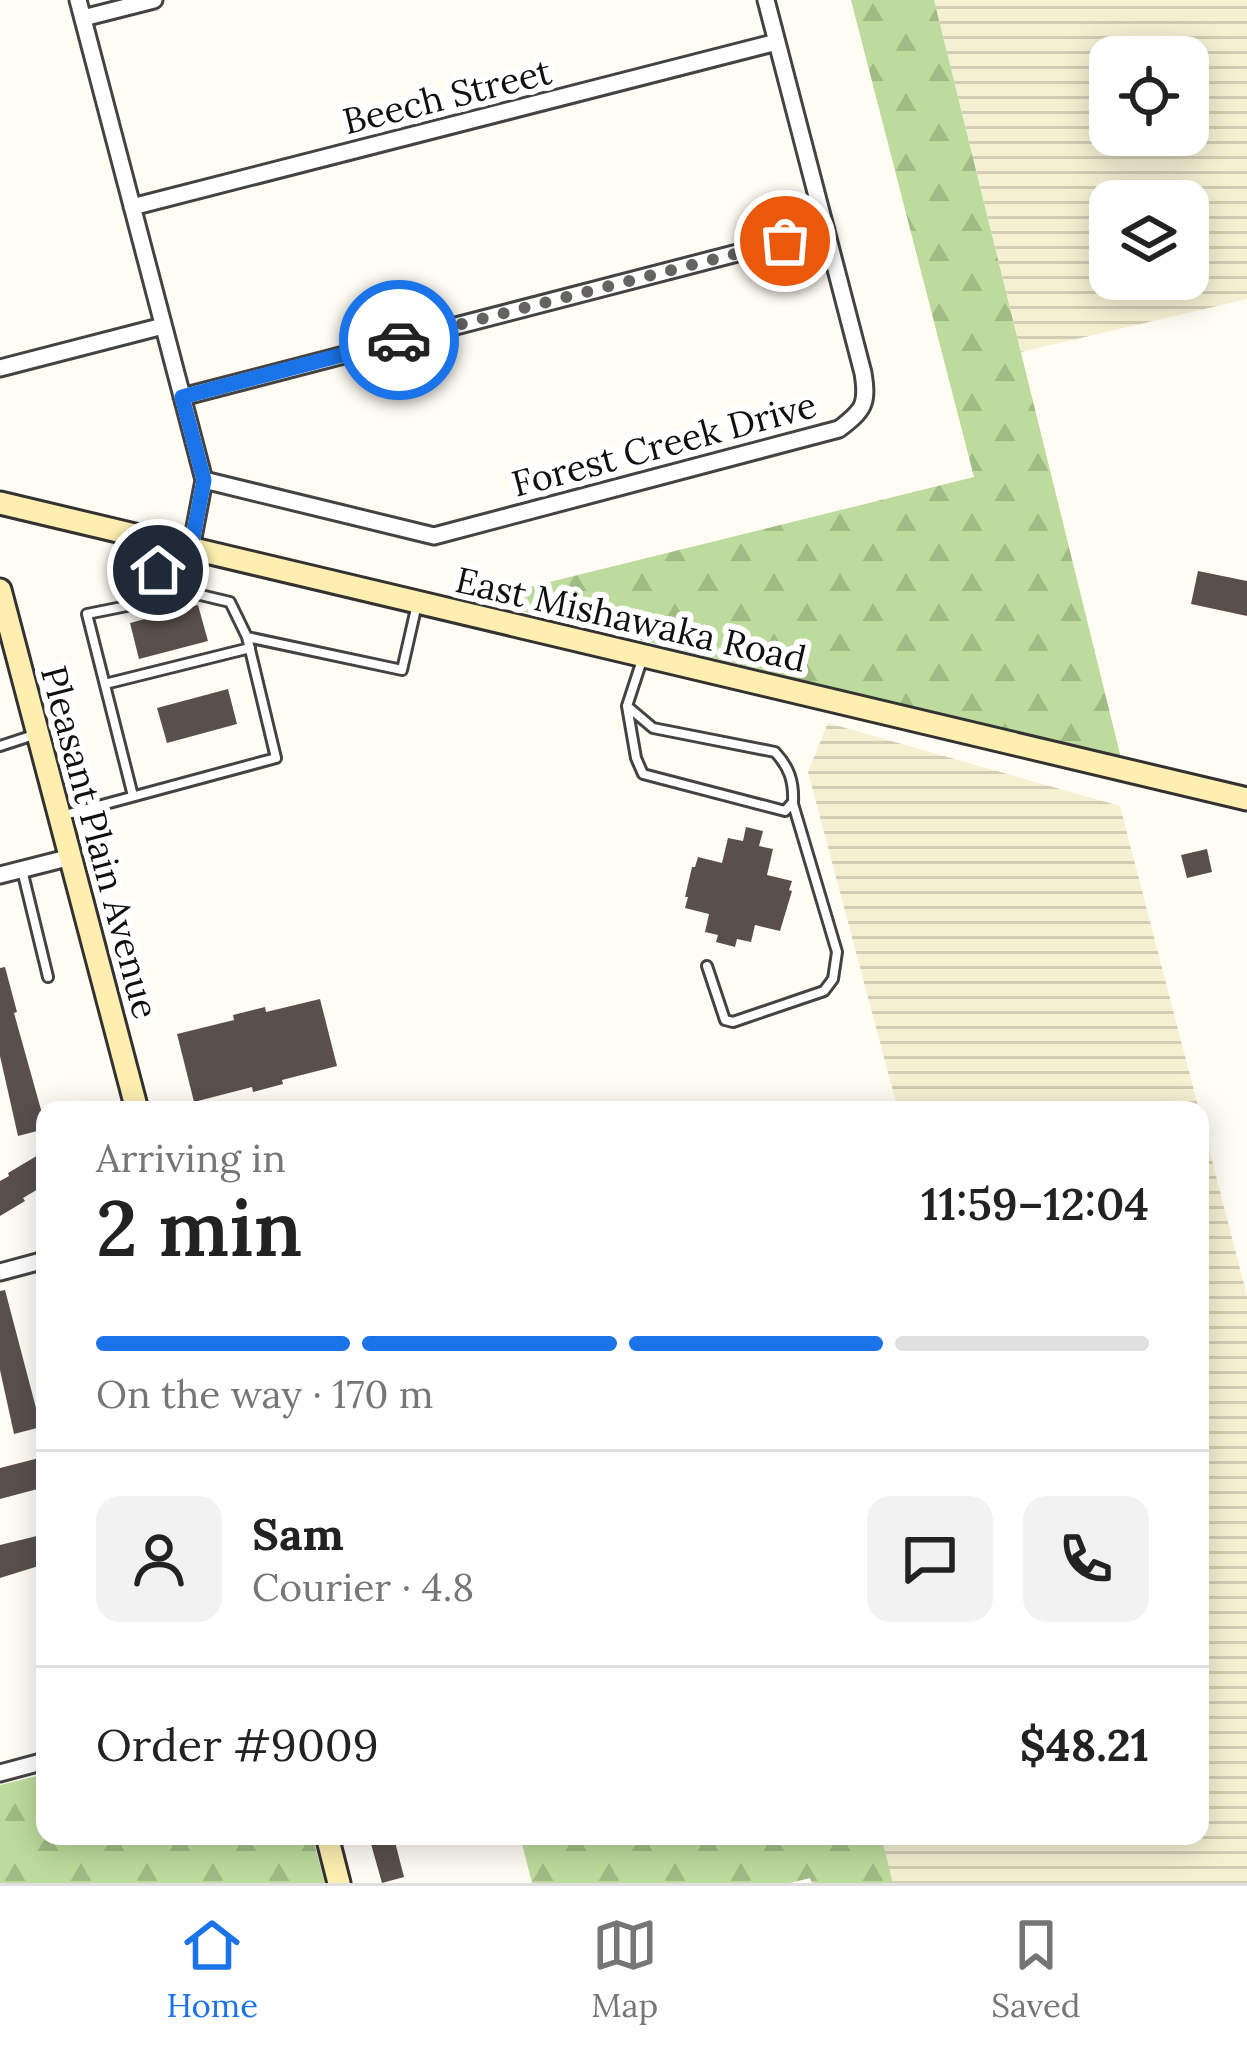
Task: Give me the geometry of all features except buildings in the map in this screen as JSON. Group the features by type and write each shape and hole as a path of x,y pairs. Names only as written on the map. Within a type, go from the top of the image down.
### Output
{"main road":[{"name":"East Mishawaka Road","path":"0,503 1247,799"},
{"name":"Pleasant Plain Avenue","path":"0,590 10,658 38,734 134,1101"},
{"path":"329,1845 339,1883"}],"street":[{"path":"78,0 204,480 191,548"},
{"path":"83,18 154,0"},
{"name":"Forest Creek Drive","path":"204,480 434,536 839,429 859,414 867,397 863,373 766,0"},
{"name":"Beech Street","path":"132,207 777,42"},
{"path":"182,397 826,230"},
{"path":"0,368 164,326"},
{"path":"0,875 70,857"},
{"path":"0,1272 36,1262"},
{"path":"0,1773 36,1763"}],"lane":[{"path":"158,540 159,599"},
{"path":"60,816 276,758 248,643 230,602 192,593 87,614 133,796"},
{"path":"105,684 248,643 402,670 418,602"},
{"path":"643,656 627,706 643,774 785,811 793,802"},
{"path":"627,706 653,728 775,752 786,764 794,786 793,802 837,952 833,979 824,991 733,1022 725,1020 707,967"},
{"path":"0,746 38,734"},
{"path":"22,870 49,976"}],"shaded area":[{"path":"934,0 1247,0 1247,299 1021,352"},
{"path":"828,723 1120,806 1197,1101 896,1101 808,772"},
{"path":"1209,1149 1247,1296 1247,1883 893,1883 883,1845 1209,1845"}],"green space":[{"path":"851,0 934,0 1121,758 477,600 974,477"},
{"path":"36,1776 36,1845 314,1845 325,1883 0,1883 0,1785"},
{"path":"522,1845 883,1845 893,1883 812,1883 810,1878 790,1883 532,1883"}],"way so far":[{"path":"399,340 785,241"}],"route":[{"path":"158,570 158,540 191,548 204,480 182,397 399,340"}]}
